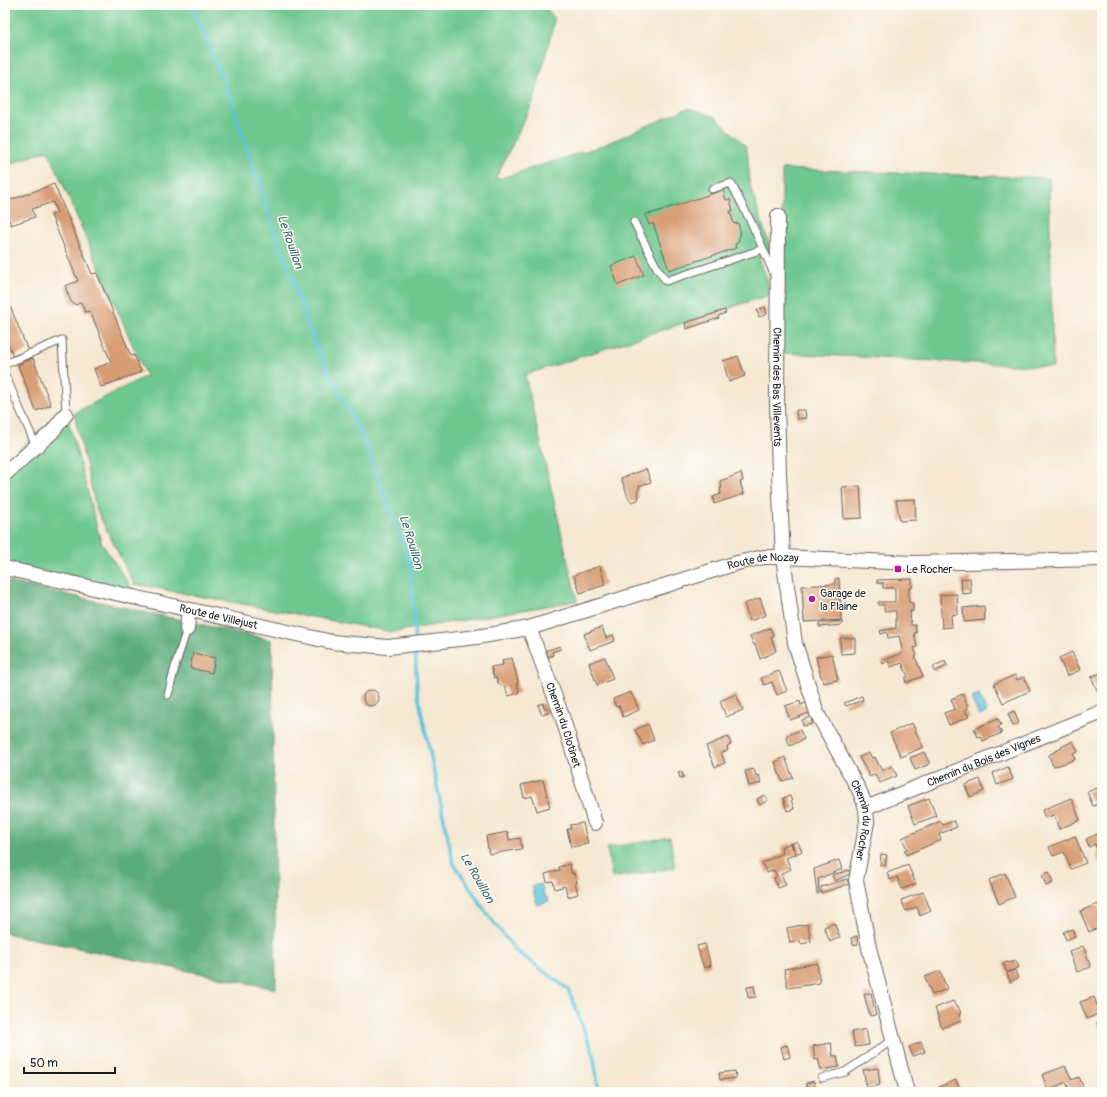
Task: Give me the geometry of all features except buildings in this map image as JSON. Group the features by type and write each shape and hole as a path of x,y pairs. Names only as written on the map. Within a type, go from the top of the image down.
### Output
{"street":[{"name":"Chemin des Bas Villevents","path":"778,216 777,404 783,557"},
{"path":"5,474 52,432 66,414"},
{"name":"Route de Nozay","path":"435,643 530,628 737,563 764,558 783,557 912,563 1102,560"},
{"name":"Chemin du Rocher","path":"783,557 796,644 817,713 860,792 866,808 867,822 856,880 869,948 907,1092"},
{"name":"Route de Villejust","path":"5,568 332,642 388,647 435,643"},
{"path":"187,629 189,610"},
{"name":"Chemin du Clotinet","path":"530,628 562,716 595,823"},
{"name":"Chemin du Bois des Vignes","path":"866,808 1102,712"}],"lane":[{"path":"712,189 730,183 752,224 778,283"},
{"path":"634,222 657,268 666,281 763,249"},
{"path":"5,364 62,340 66,414"},
{"path":"5,376 36,446"},
{"path":"168,695 187,629"},
{"path":"822,1078 845,1072 894,1039"}],"green space":[{"path":"5,5 543,5 555,18 534,100 495,180 601,146 688,108 714,116 746,146 750,186 772,253 759,257 772,294 525,375 577,601 393,632 134,584 96,509 74,413 146,376 48,150 5,166"},
{"path":"782,169 1049,178 1053,367 782,353"},
{"path":"65,408 101,542 135,593 5,566 5,462"},
{"path":"5,581 272,640 276,989 5,933"},
{"path":"670,837 675,868 612,878 607,848"}],"water":[{"path":"979,695 987,712 979,716 971,698"},
{"path":"541,884 545,897 547,897 549,901 537,905 532,886"}],"waterway":[{"name":"Le Rouillon","path":"192,5 230,98 316,347 360,431 401,538 412,573 415,640"},
{"name":"Le Rouillon","path":"415,646 417,691 453,862 485,911 515,950 568,989 593,1053 599,1092"}],"place":[{"name":"Le Rocher","path":"898,569"},
{"name":"Garage de la Plaine","path":"812,599"}]}
